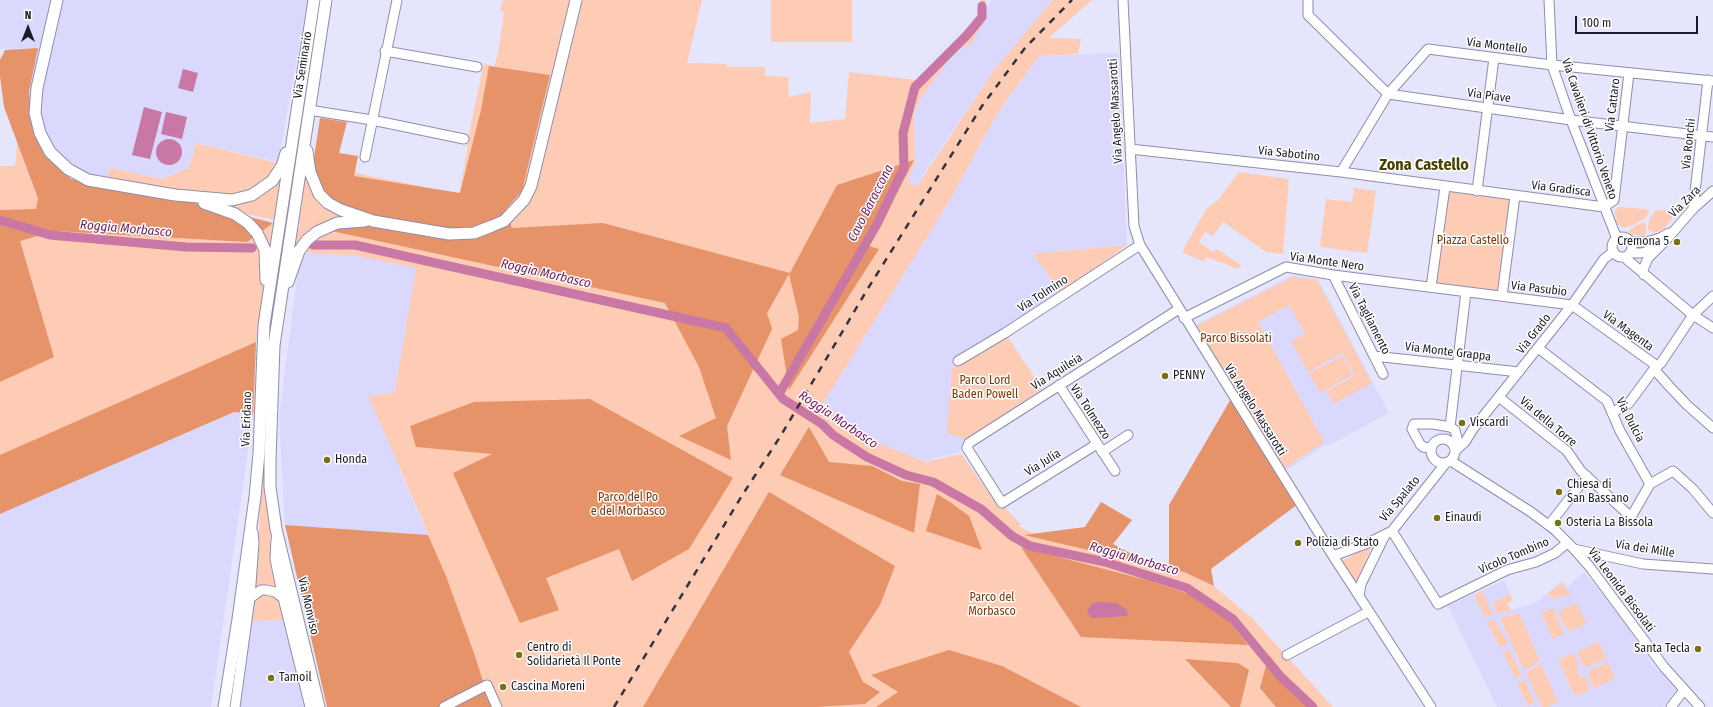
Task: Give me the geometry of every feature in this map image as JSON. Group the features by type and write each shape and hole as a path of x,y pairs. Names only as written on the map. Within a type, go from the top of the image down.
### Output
{"main road":[{"path":"58,0 37,88 35,112 40,133 50,152 68,170 88,180 175,195 219,200 237,199 252,195 272,181 277,174 294,132"},
{"name":"Via Seminario","path":"294,132 314,0"},
{"name":"Via Seminario","path":"306,134 326,0"},
{"path":"306,134 310,172 319,194 328,203 341,210 373,221 449,234 474,233 504,221 524,200 531,186 575,1"},
{"name":"Via Eridano","path":"224,707 252,519 259,453 264,325 294,132"},
{"name":"Via Eridano","path":"273,511 270,487 272,367 278,307 306,134"},
{"path":"175,195 235,214 248,223 257,233 265,250 266,261 264,325"},
{"path":"278,307 299,251 307,240 317,232 337,223 373,221"},
{"name":"Via Monviso","path":"273,511 319,707"}],"street":[{"path":"365,157 397,0"},
{"name":"Via Angelo Massarotti","path":"1123,0 1134,226 1140,245 1178,310 1368,612 1431,707"},
{"path":"1308,0 1308,15 1388,94"},
{"name":"Via Cavalieri di Vittorio Veneto","path":"1549,0 1552,65 1571,120 1617,239"},
{"name":"Via Montello","path":"1341,172 1388,94 1428,49 1552,65 1710,81"},
{"path":"386,51 477,66"},
{"path":"1477,190 1494,58"},
{"name":"Via Cattaro","path":"1604,206 1614,200 1629,73"},
{"name":"Via Ronchi","path":"1693,209 1710,81"},
{"name":"Via Piave","path":"1388,94 1571,120 1713,137"},
{"path":"314,111 372,120 464,139"},
{"name":"Via Sabotino","path":"1130,149 1341,172 1445,187"},
{"path":"1445,187 1515,196 1502,296 1430,287 1445,187"},
{"name":"Via Zara","path":"1644,275 1644,264 1656,249 1693,209 1713,191"},
{"name":"Via Gradisca","path":"1515,196 1604,206"},
{"path":"1630,242 1647,242 1660,238 1675,229"},
{"path":"1627,255 1632,248 1630,242 1626,238 1617,239 1612,246 1613,252 1617,256 1627,255 1641,253 1656,249"},
{"name":"Via Tolmino","path":"958,361 1005,334 1140,245"},
{"name":"Via Grado","path":"1455,451 1465,442 1473,430 1500,398 1572,305 1604,260 1613,252"},
{"path":"1627,255 1644,275 1693,315 1713,328"},
{"name":"Via Monte Nero","path":"1184,318 1286,267 1333,275 1430,287"},
{"name":"Via Tagliamento","path":"1333,275 1383,374"},
{"path":"1450,427 1466,292"},
{"name":"Via Pasubio","path":"1502,296 1572,305"},
{"path":"1612,413 1629,403 1654,369 1661,363 1693,315 1713,296"},
{"name":"Via Magenta","path":"1572,305 1657,366 1654,369 1687,406 1713,428"},
{"name":"Via Aquileia","path":"1002,503 967,448 969,443 1178,310"},
{"name":"Via Dulcia","path":"1538,348 1607,400 1612,413 1650,484"},
{"name":"Via Monte Grappa","path":"1374,356 1519,372"},
{"name":"Via Tolmezzo","path":"1058,385 1115,471"},
{"name":"Via della Torre","path":"1500,398 1567,451 1581,471 1631,517 1650,484"},
{"path":"1407,418 1413,427 1412,430 1420,444 1423,447 1430,448"},
{"path":"1413,427 1414,424 1421,423 1450,427 1455,430 1453,440 1455,451 1448,462 1441,464 1434,460 1431,456 1430,448 1438,439 1453,440"},
{"name":"Via Grado","path":"1453,440 1473,430"},
{"name":"Via Tolmezzo","path":"1100,448 1128,435"},
{"name":"Via Julia","path":"1002,503 1100,448"},
{"name":"Via Spalato","path":"1433,479 1434,460"},
{"name":"Via Spalato","path":"1358,596 1361,584 1388,532 1448,462"},
{"name":"Via Leonida Bissolati","path":"1448,462 1531,512 1574,549 1589,566 1664,667 1700,707"},
{"path":"1650,484 1673,471 1693,489 1713,513"},
{"path":"1549,526 1587,476"},
{"path":"235,707 250,598 254,543 252,519"},
{"path":"276,528 276,559 283,598 310,707"},
{"name":"Via Spalato","path":"1333,556 1368,543 1388,532"},
{"name":"Vicolo Tombino","path":"1388,532 1438,604 1507,570 1536,562 1555,553 1567,543"},
{"name":"Via dei Mille","path":"1574,549 1643,564 1713,569"},
{"path":"250,598 261,590 275,592 283,598"},
{"path":"1286,654 1368,612"},
{"path":"444,707 487,685 497,707"},
{"path":"1671,707 1684,690"}],"shaded area":[{"path":"0,0 308,0 278,162 196,143 189,168 162,179 110,168 104,188 71,179 45,156 35,136 29,92 38,48 0,49"},
{"path":"992,0 1056,0 995,69 930,164 879,249 914,94 941,65"},
{"path":"1119,54 1127,245 1034,254 1061,292 1008,337 952,368 967,439 961,452 919,462 871,442 822,405 947,205 996,116 1039,56"},
{"path":"183,69 198,73 193,92 178,88"},
{"path":"144,107 162,112 150,159 132,155"},
{"path":"166,112 187,117 182,139 161,134"},
{"path":"169,139 178,143 182,152 178,161 169,165 160,161 156,152 160,143"},
{"path":"327,230 665,303 399,469 428,535 285,525 279,417 299,263"},
{"name":"Parco Bissolati","path":"1293,275 1318,279 1389,413 1339,440 1328,445 1327,444 1285,471 1194,326"},
{"path":"234,412 252,413 253,416 211,707 0,707 0,514"},
{"path":"1584,572 1624,621 1653,665 1677,690 1663,707 1497,707 1448,606 1504,580 1513,600 1507,603 1511,610 1535,603 1562,581 1567,587"},
{"path":"1092,603 1116,603 1127,610 1128,616 1092,618 1087,612"},
{"path":"285,620 308,707 238,707 250,621"}],"green space":[{"name":"Parco del Po e del Morbasco","path":"503,0 702,0 687,63 727,64 727,67 765,67 765,76 788,77 789,97 811,92 810,123 845,119 849,72 916,80 926,74 980,18 981,0 986,0 984,21 970,46 966,45 951,57 920,99 914,113 915,164 907,182 917,186 995,69 1053,0 1092,0 1049,38 1081,39 1078,54 1039,56 1012,93 996,116 947,205 822,405 855,430 873,441 925,462 961,454 998,505 1004,507 1021,524 1019,526 1028,531 1061,541 1114,552 1144,563 1184,572 1214,586 1252,618 1333,707 331,707 290,526 429,536 369,397 395,392 416,268 358,256 302,252 268,257 256,342 254,413 234,412 0,511 0,166 15,166 19,124 32,125 45,158 68,180 92,190 220,212 299,229 300,225 207,206 184,198 104,188 110,168 162,179 189,168 196,143 311,171 312,167 356,173 459,194 467,152 467,143 484,63 494,67 498,54 504,12 500,11"},
{"path":"771,0 852,0 852,42 771,42"},
{"path":"38,48 29,92 35,136 45,156 71,179 104,188 184,198 207,206 273,223 247,242 55,231 20,241 54,357 0,382 0,210 36,209 38,198 4,107 0,76 0,60 5,50"},
{"path":"489,66 550,75 522,191 506,209 512,228 603,223 790,273 837,185 914,160 869,246 879,249 789,390 781,339 798,330 799,317 789,274 767,313 772,329 727,426 731,460 679,436 716,418 699,367 665,303 327,230 364,225 330,203 312,171 320,118 347,122 339,153 358,156 354,176 460,193 481,110"},
{"path":"1239,172 1289,179 1283,254 1266,252 1223,222 1213,236 1205,232 1199,242 1213,252 1217,249 1241,265 1238,269 1206,257 1204,262 1182,252 1206,209 1219,199"},
{"path":"1354,188 1376,191 1367,253 1320,247 1326,199 1352,202"},
{"name":"Piazza Castello","path":"1447,190 1512,198 1500,292 1435,284"},
{"path":"1618,207 1646,209 1649,213 1644,219 1631,226 1623,228 1616,222 1615,211"},
{"path":"1656,210 1668,211 1673,216 1670,222 1662,230 1653,233 1648,229 1648,225 1650,218"},
{"path":"1643,222 1646,224 1646,236 1628,234 1629,231 1635,226"},
{"path":"1127,245 1061,292 1033,254"},
{"name":"Parco Bissolati","path":"1293,277 1317,280 1372,383 1333,404 1327,391 1355,376 1343,353 1308,372 1291,341 1305,333 1289,305 1258,322 1324,442 1285,468 1196,326"},
{"name":"Parco Lord Baden Powell","path":"1008,337 1042,389 967,439 947,433 952,368"},
{"path":"256,342 253,416 252,413 234,412 0,514 0,455"},
{"path":"1343,356 1353,375 1320,393 1309,373"},
{"path":"1232,397 1298,504 1211,569 1214,586 1184,572 1169,569 1169,505"},
{"path":"590,399 733,478 689,549 632,581 619,549 546,578 559,610 520,623 453,473 492,454 416,447 410,426 474,402"},
{"path":"809,427 829,462 872,466 902,481 920,484 914,533 780,475"},
{"path":"263,456 265,456 271,524 270,553 277,585 274,588 258,586 256,584"},
{"path":"769,492 895,566 880,605 849,652 863,682 880,692 865,704 816,707 643,707"},
{"path":"937,494 969,516 982,550 926,531"},
{"path":"1101,502 1132,520 1113,544 1152,565 1024,535 1085,527"},
{"path":"285,525 428,535 446,576 475,656 491,707 327,707"},
{"path":"1021,547 1150,581 1189,594 1229,621 1248,645 1081,637"},
{"path":"1367,547 1370,549 1369,553 1356,583 1342,561"},
{"path":"1562,583 1571,594 1553,599 1548,593"},
{"path":"1482,591 1493,615 1485,617 1474,595"},
{"path":"268,593 279,599 285,620 250,621 252,604 256,597"},
{"path":"1510,594 1513,600 1507,603 1511,610 1497,614 1493,603"},
{"path":"1577,603 1586,624 1568,632 1558,612"},
{"path":"1553,608 1564,634 1553,639 1541,613"},
{"path":"1519,613 1540,661 1524,670 1500,618"},
{"path":"1495,620 1508,644 1500,648 1487,622"},
{"path":"1599,642 1606,658 1588,667 1583,665 1577,652"},
{"path":"949,650 1002,666 1081,707 876,707 898,692 871,675"},
{"path":"1510,650 1522,675 1515,678 1503,652"},
{"path":"1574,653 1579,666 1577,672 1578,675 1585,677 1590,690 1575,696 1558,660"},
{"path":"1269,655 1310,707 1276,707 1260,688"},
{"path":"1185,659 1238,663 1249,670 1240,707 1231,707"},
{"path":"1608,662 1615,678 1594,688 1588,675 1589,671"},
{"path":"1541,664 1558,702 1546,707 1542,707 1526,672"},
{"path":"1525,680 1535,703 1528,706 1517,683"}],"waterway":[{"name":"Cavo Baraccona","path":"779,394 877,224 904,168 903,133 915,87 967,35 982,17 982,6"},
{"name":"Roggia Morbasco","path":"0,220 50,235 186,247 252,248"},
{"name":"Roggia Morbasco","path":"313,245 355,245 726,328 783,399 822,424 833,435 867,457 906,475 933,482 981,509 1012,536 1030,546 1105,562 1187,588 1233,619 1280,676 1313,707"}],"railway":[{"path":"614,707 743,494 780,437 867,290 982,106 1025,48 1072,0"}],"place":[{"name":"Cremona 5","path":"1677,242"},
{"name":"PENNY","path":"1165,376"},
{"name":"Viscardi","path":"1462,423"},
{"name":"Honda","path":"327,460"},
{"name":"Chiesa di San Bassano","path":"1559,492"},
{"name":"Einaudi","path":"1437,518"},
{"name":"Osteria La Bissola","path":"1558,523"},
{"name":"Polizia di Stato","path":"1298,543"},
{"name":"Santa Tecla","path":"1698,649"},
{"name":"Centro di Solidarietà Il Ponte","path":"519,655"},
{"name":"Tamoil","path":"271,678"},
{"name":"Cascina Moreni","path":"503,687"}],"district":[{"name":"Zona Castello","path":"1424,166"}],"park label":[{"name":"Parco del Morbasco","path":"992,605"}]}
